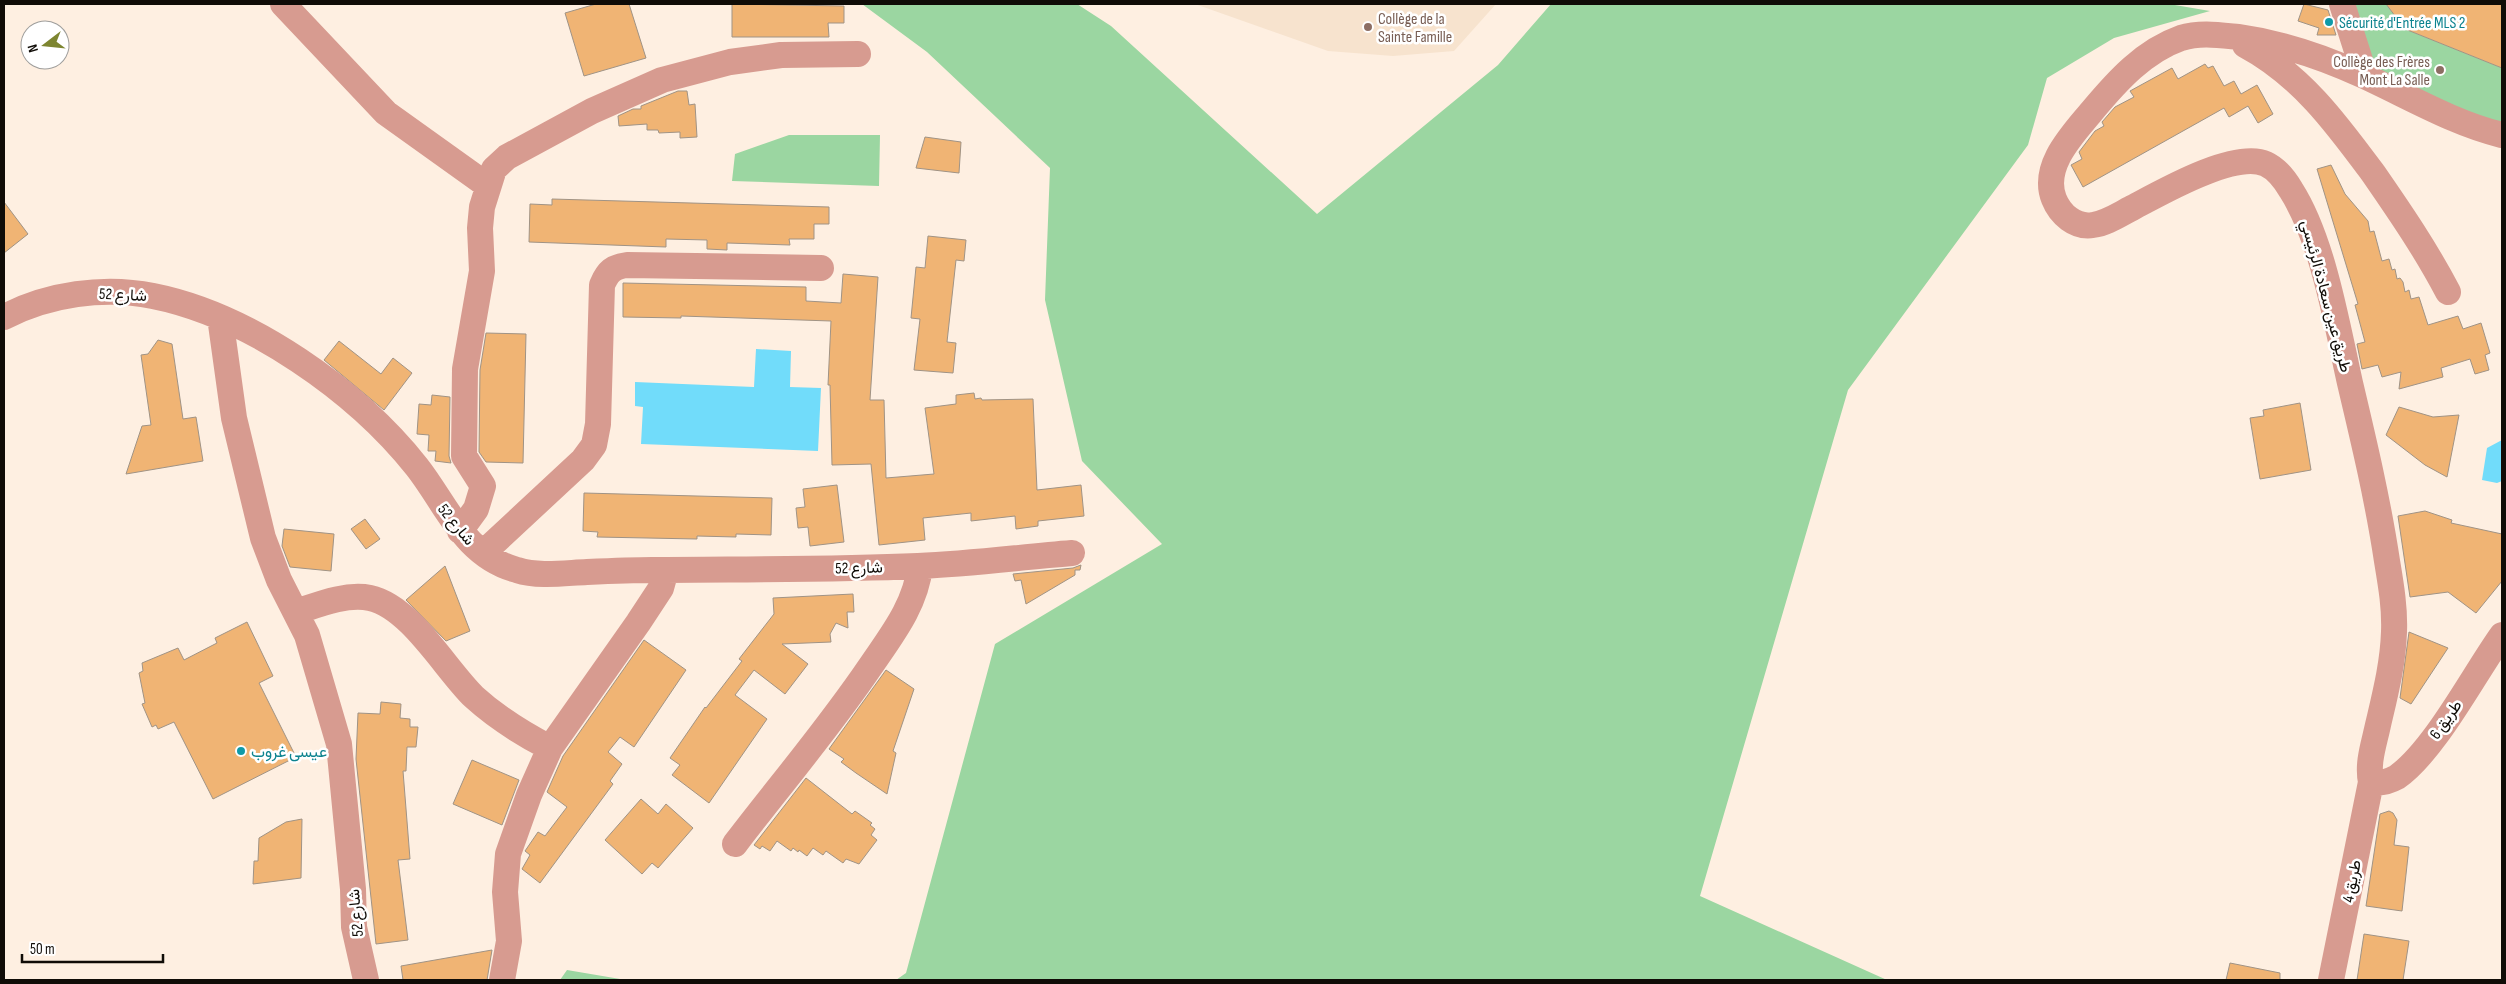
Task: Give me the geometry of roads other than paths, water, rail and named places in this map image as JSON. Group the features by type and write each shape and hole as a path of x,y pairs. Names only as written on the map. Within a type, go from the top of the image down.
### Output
{"street":[{"path":"283,4 386,113 488,186"},
{"path":"2342,4 2363,69"},
{"name":"طريق عين سعادة الرئيسي","path":"2371,782 2370,760 2394,644 2393,596 2378,509 2330,296 2309,225 2297,200 2272,168 2254,160 2209,170 2104,222 2083,225 2072,222 2064,214 2053,196 2050,185 2056,160 2076,129 2121,77 2155,51 2182,37 2208,34 2270,43 2363,69 2413,100 2502,135"},
{"path":"2226,36 2265,56 2289,74 2331,116 2420,240 2448,292"},
{"path":"460,532 476,509 483,486 464,456 465,369 482,271 480,228 488,186 494,169 507,157 592,111 662,80 730,62 781,55 858,54"},
{"path":"483,553 577,466 594,445 598,424 602,285 606,275 614,267 627,265 821,268"},
{"name":"شارع 52","path":"4,317 49,300 89,292 123,292 154,296 220,317 274,345 328,381 370,416 417,467 460,532 471,544 498,563 516,570 541,574 920,566 1072,553"},
{"name":"شارع 52","path":"220,317 234,418 259,520 279,580 308,635 338,744 352,879 354,927 366,980"},
{"path":"734,844 840,710 896,628 914,596 920,566"},
{"path":"502,980 509,941 505,892 508,854 529,795 550,748 661,588 666,570"},
{"path":"296,612 328,602 350,599 370,598 386,605 425,638 474,697 521,733 550,748"},
{"name":"طريق 6","path":"2371,782 2380,783 2396,777 2414,761 2435,734 2502,635"},
{"name":"طريق 4","path":"2331,980 2371,782"}],"water":[{"path":"756,349 791,351 790,387 821,388 818,451 641,444 643,407 635,406 635,382 754,387"},
{"path":"2502,440 2502,481 2497,483 2482,480 2487,448"}],"place":[{"name":"Sécurité d'Entrée MLS 2","path":"2329,22"},
{"name":"Collège de la Sainte Famille","path":"1368,27"},
{"name":"Collège des Frères Mont La Salle","path":"2440,70"},
{"name":"عيسى غروب","path":"241,751"}]}
